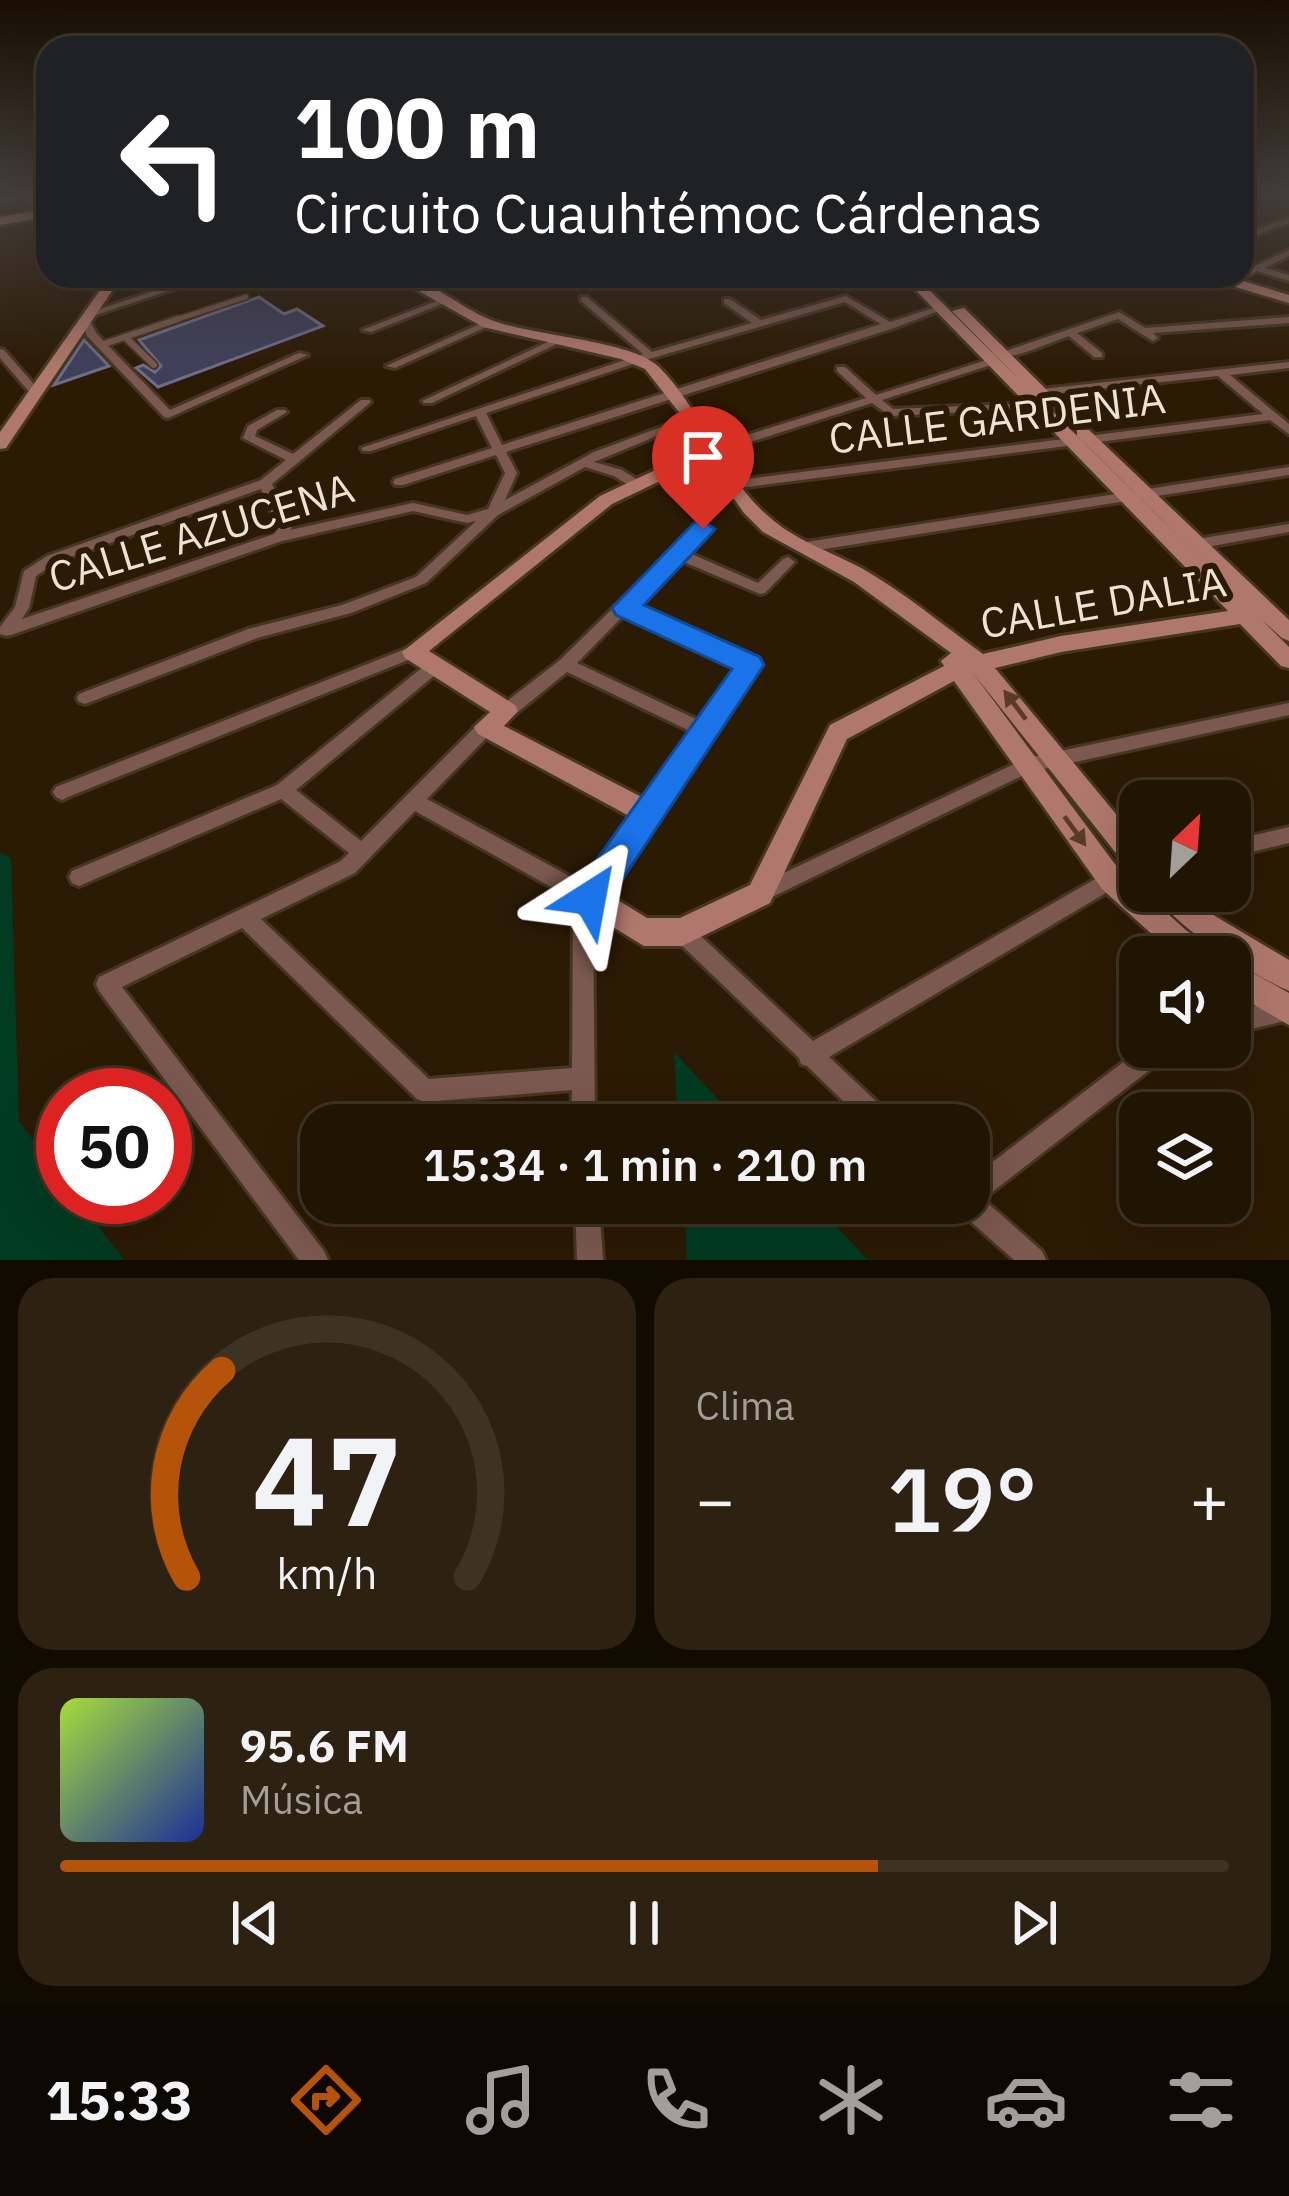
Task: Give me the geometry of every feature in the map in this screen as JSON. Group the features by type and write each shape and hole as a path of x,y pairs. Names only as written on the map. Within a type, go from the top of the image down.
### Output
{"main road":[{"path":"1254,285 1289,299"},
{"path":"0,444 108,288"},
{"path":"423,288 488,324 644,358 692,418 730,485 770,528 861,577 941,639 1054,758 1119,840"},
{"path":"919,288 939,309 962,323"},
{"path":"932,288 994,357 1134,495 1178,548 1268,612 1289,660"},
{"path":"709,451 606,500 413,652 496,719 648,812 590,898 644,932 682,932 760,894"},
{"path":"1134,495 1198,543 1289,633"},
{"name":"CALLE DALIA","path":"760,894 838,732 968,666 1060,644 1268,612"},
{"path":"968,666 1027,765 1112,880 1172,936"},
{"path":"1190,912 1289,976"},
{"path":"1251,986 1289,1009"}],"street":[{"path":"1256,268 1287,254"},
{"path":"1256,268 1289,278"},
{"path":"173,288 88,317 101,345 168,415 303,355"},
{"path":"584,299 644,358"},
{"path":"367,448 644,358 846,299 890,326"},
{"path":"727,301 760,324"},
{"path":"367,330 442,302"},
{"name":"CALLE AZUCENA","path":"399,482 939,309"},
{"path":"709,451 1119,315 1149,334 1289,320"},
{"path":"391,366 488,324"},
{"path":"1070,332 1097,355"},
{"path":"428,400 556,342"},
{"path":"0,352 35,392"},
{"path":"841,370 890,412 1289,365"},
{"path":"1220,373 1289,430"},
{"path":"3,634 22,608 28,574 52,559 265,483 365,402"},
{"path":"85,698 253,633 346,609 421,580 493,512 511,473 479,411"},
{"path":"280,412 252,428 249,438 294,460"},
{"name":"CALLE GARDENIA","path":"730,485 1271,416"},
{"name":"CALLE AZUCENA","path":"3,634 279,537 413,507 467,519 493,512 692,418"},
{"path":"587,464 618,473 637,485"},
{"path":"806,547 1289,471"},
{"path":"265,483 285,528 279,537"},
{"path":"1178,548 1289,528"},
{"path":"314,1260 106,985 348,867 496,719 566,664 703,529"},
{"path":"677,554 760,589 788,562"},
{"path":"626,608 750,665 648,812"},
{"path":"62,791 413,652"},
{"path":"566,664 704,730"},
{"path":"79,877 283,790 435,666"},
{"path":"760,894 1027,765 1289,709"},
{"path":"283,790 361,852"},
{"path":"412,800 590,898 583,908 583,1104"},
{"path":"1251,844 1289,835"},
{"path":"809,1056 1119,877"},
{"path":"248,919 425,1091 581,1078"},
{"path":"682,932 862,1104"},
{"path":"1251,1018 1289,1009"},
{"path":"990,1182 1134,1068"},
{"path":"990,1219 1033,1260"},
{"path":"588,1224 590,1260"}],"lane":[{"path":"101,345 246,297"},
{"path":"125,337 154,365"}],"green space":[{"path":"0,852 11,858 19,1121 36,1144 36,1224 97,1224 124,1260 0,1260"},
{"path":"674,1052 722,1104 677,1104"},
{"path":"685,1224 835,1224 868,1260 687,1260"}],"building":[{"path":"259,297 284,314 297,309 323,326 158,387 136,368 143,365 155,372 161,366 139,340"},
{"path":"84,340 109,366 54,385"}],"route":[{"path":"590,898 750,665 626,608 703,529"}]}
